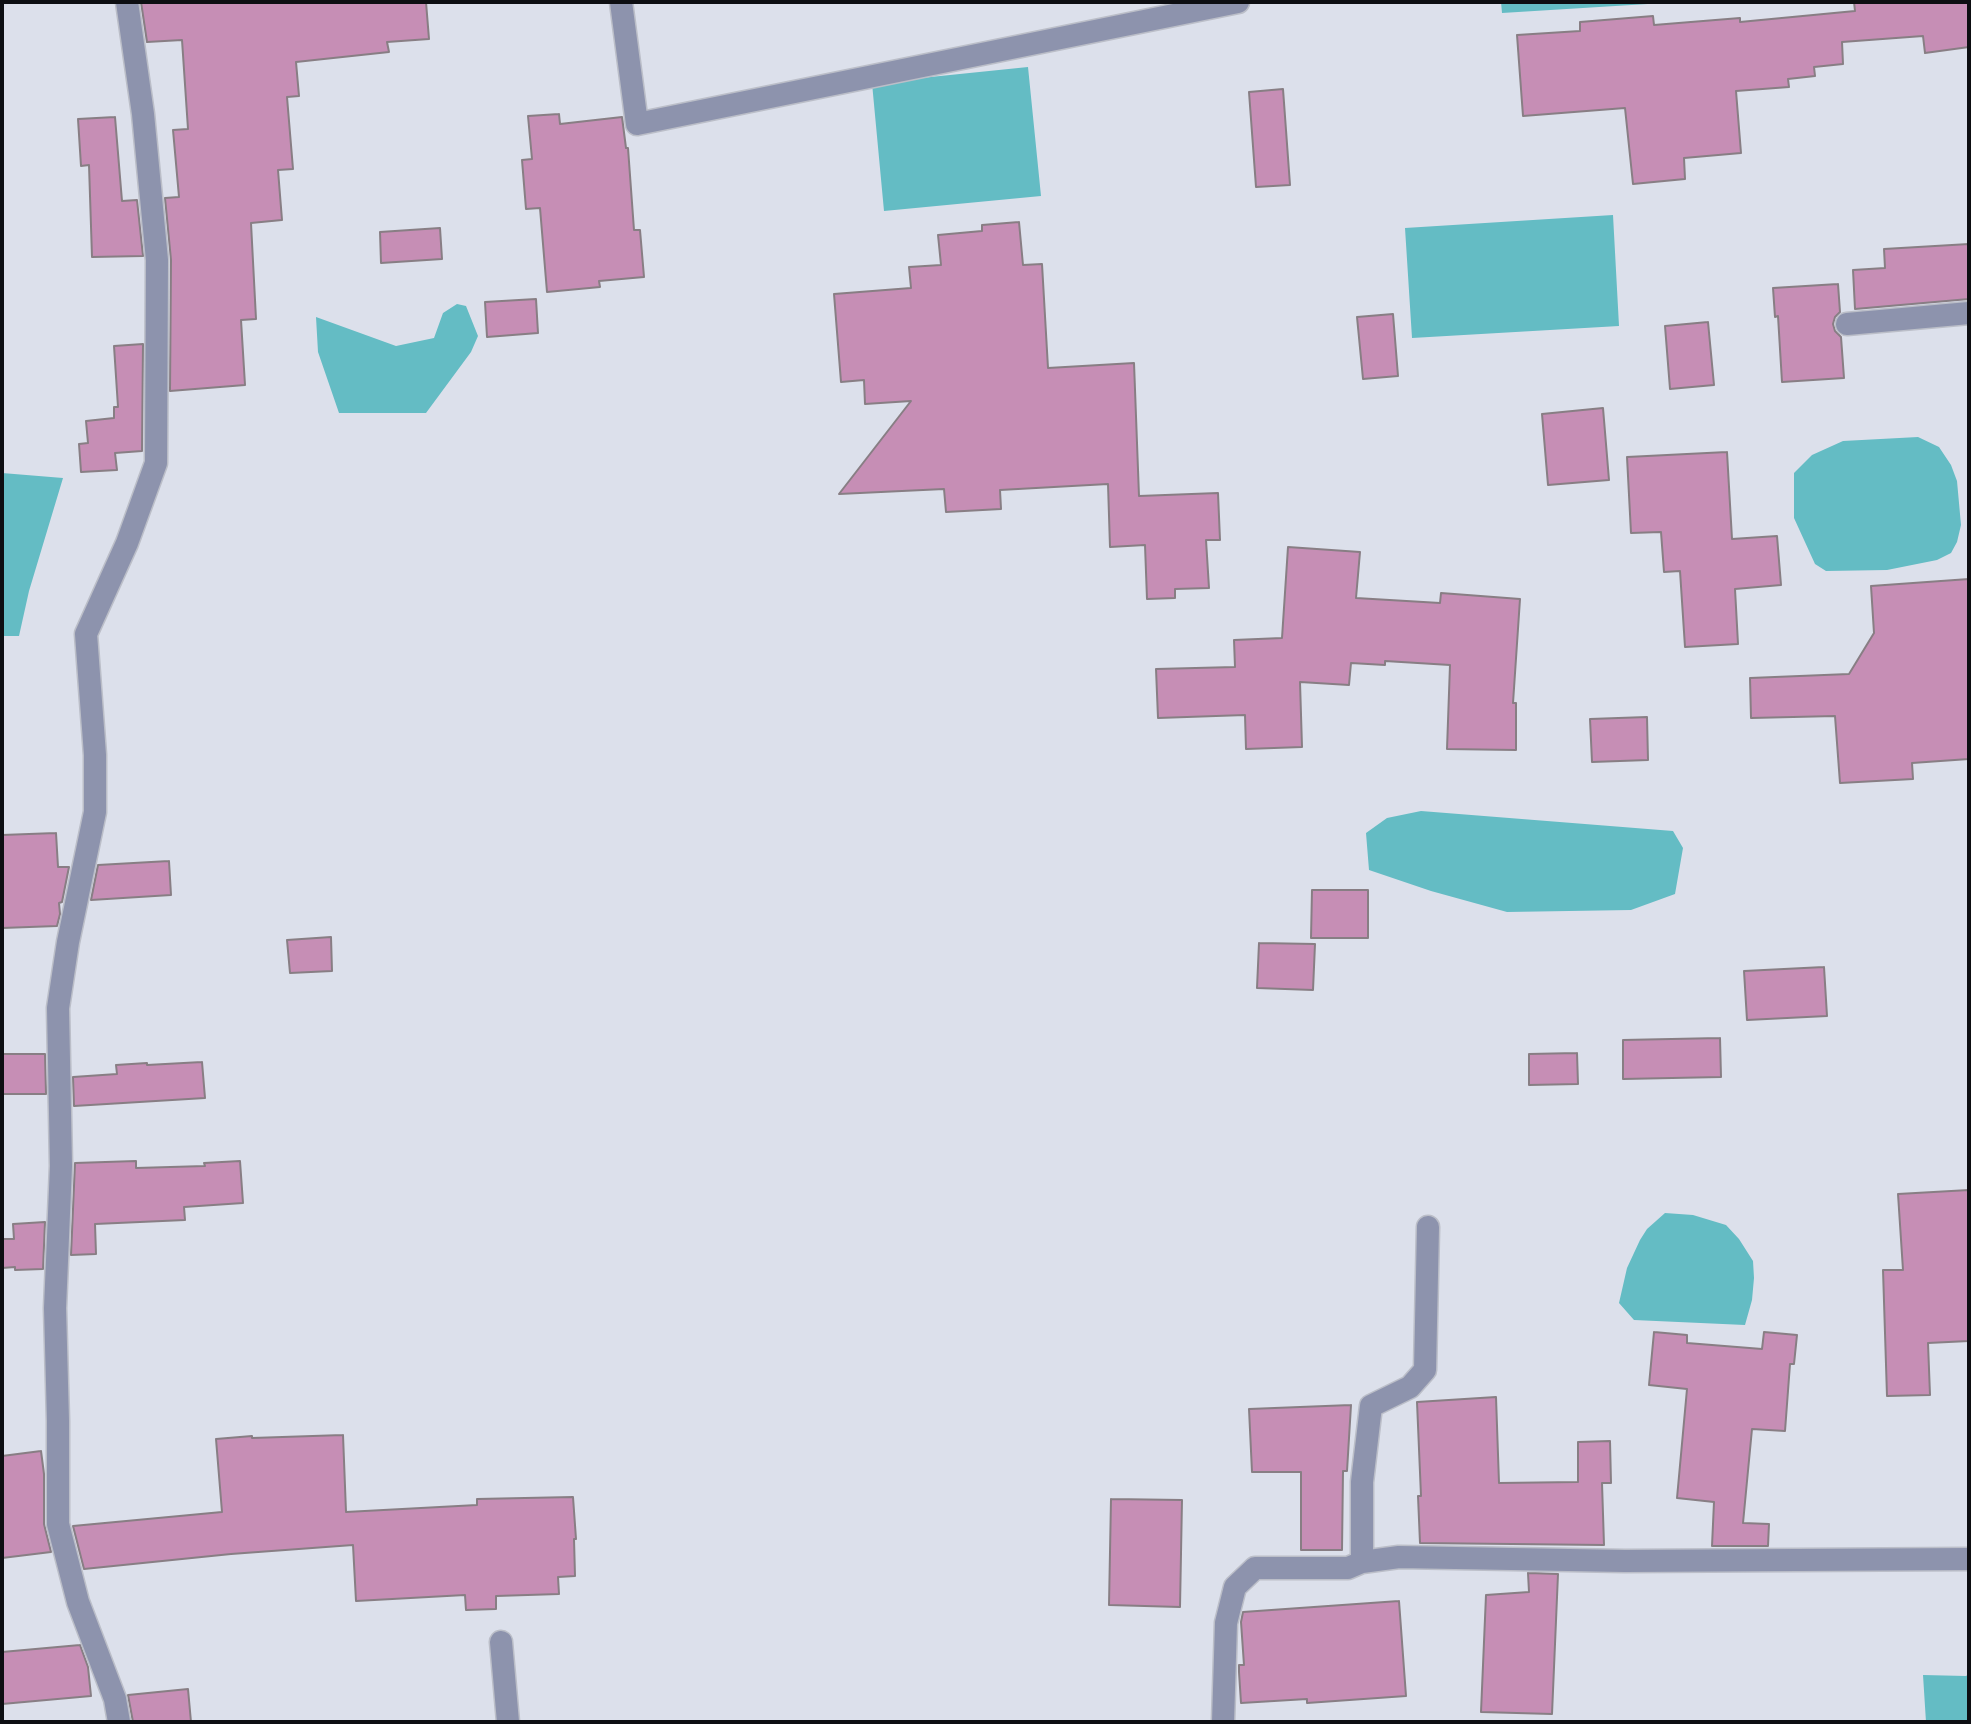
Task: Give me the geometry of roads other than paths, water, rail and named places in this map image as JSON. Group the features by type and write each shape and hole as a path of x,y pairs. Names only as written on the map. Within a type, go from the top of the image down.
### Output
{"street":[{"path":"119,1722 115,1699 78,1602 58,1524 55,1308 61,1166 58,1008 68,942 95,812 95,755 86,634 127,543 156,463 157,260 143,114 127,2"},
{"path":"621,2 637,124 1238,2"},
{"path":"1847,324 1969,313"},
{"path":"1362,1562 1362,1482 1371,1406 1410,1387 1425,1370 1428,1227"},
{"path":"1223,1722 1226,1623 1235,1587 1255,1568 1348,1568 1362,1562 1399,1557 1625,1561 1969,1559"},
{"path":"501,1642 508,1722"}],"water":[{"path":"1501,2 1680,2 1502,13"},
{"path":"1028,67 1041,196 884,211 872,83"},
{"path":"1613,215 1619,326 1412,338 1405,228"},
{"path":"457,304 466,306 478,336 471,352 426,413 339,413 318,352 316,317 396,346 434,338 443,313"},
{"path":"1918,437 1939,447 1957,481 1961,525 1951,553 1937,560 1887,570 1826,571 1815,564 1794,518 1794,473 1812,455 1843,441"},
{"path":"2,473 63,478 29,591 19,636 2,636"},
{"path":"1421,811 1673,831 1683,848 1675,894 1631,910 1507,912 1369,870 1366,833 1387,818"},
{"path":"1665,1213 1693,1215 1726,1225 1739,1239 1753,1261 1752,1300 1745,1325 1634,1320 1619,1303 1627,1268 1640,1240"},
{"path":"1969,1674 1969,1722 1926,1722 1923,1675"}]}
